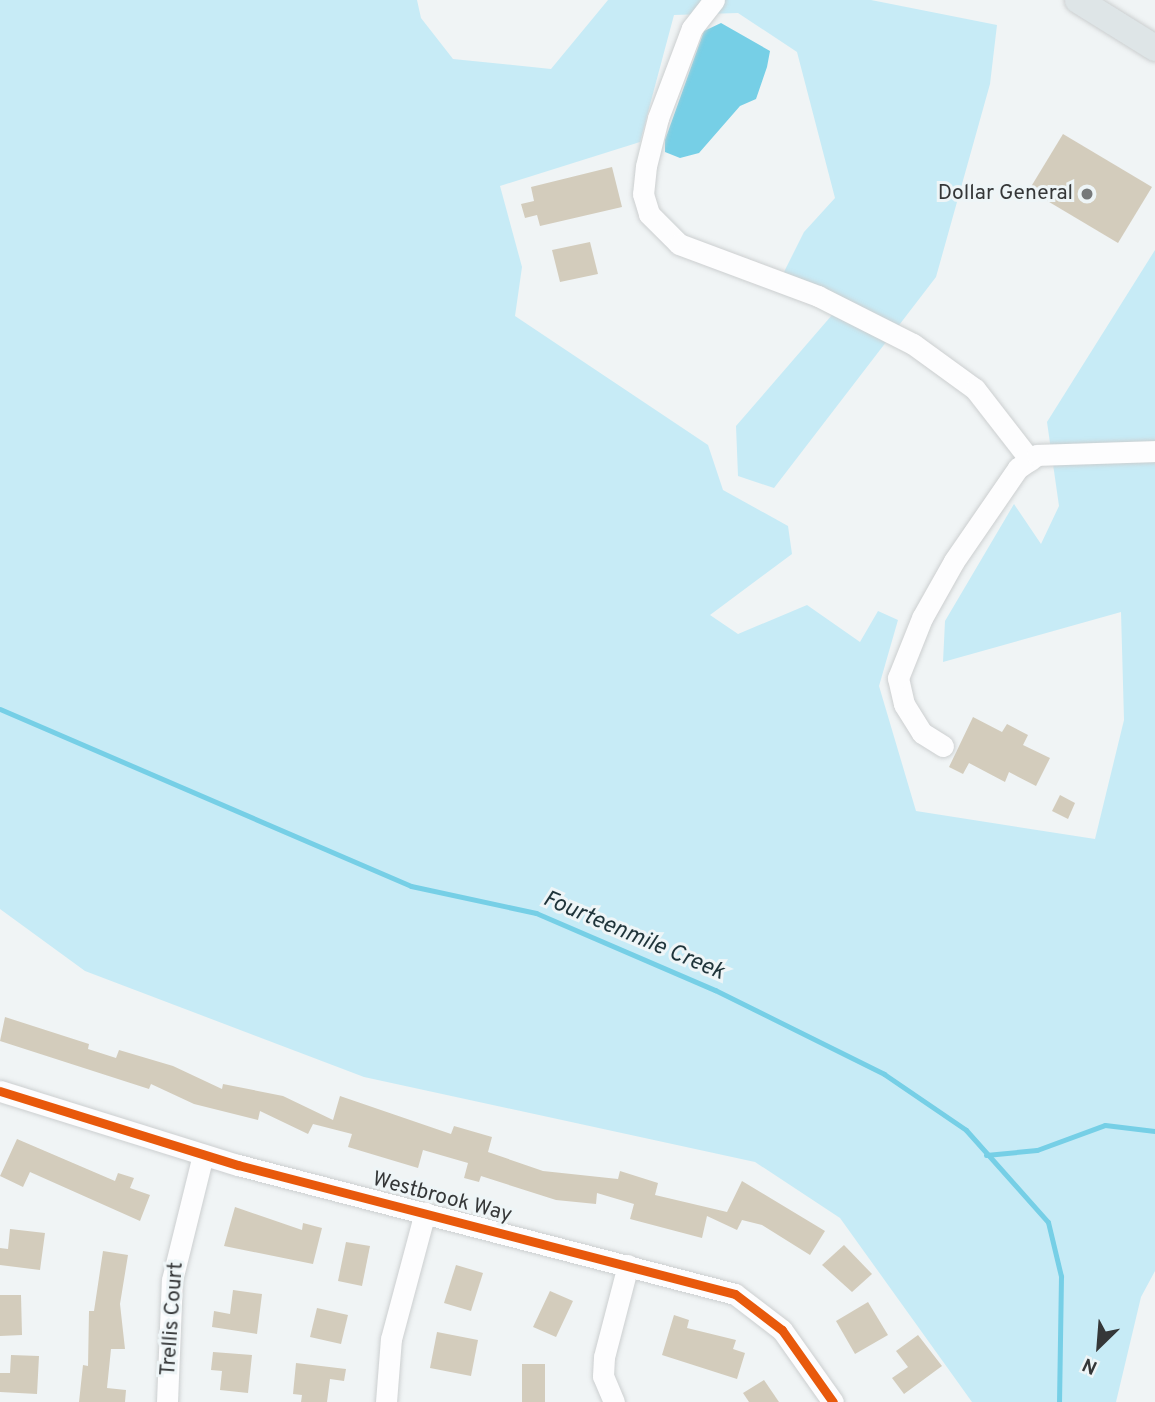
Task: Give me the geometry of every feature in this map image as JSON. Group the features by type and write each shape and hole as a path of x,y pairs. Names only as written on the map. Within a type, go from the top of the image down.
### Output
{"main road":[{"path":"1078,0 1155,48"}],"street":[{"path":"714,0 691,29 658,118 646,166 643,194 649,214 679,244 818,296 913,344 975,389 1030,460"},
{"path":"943,746 922,733 904,704 898,678 922,618 954,561 1018,467 1037,455 1155,452"},
{"name":"Westbrook Way","path":"0,1091 203,1155 716,1287 752,1303 794,1345 833,1402"},
{"name":"Trellis Court","path":"167,1402 172,1280 203,1155"},
{"path":"386,1402 391,1339 425,1212"},
{"path":"614,1402 603,1376 604,1357 628,1265"}],"shaded area":[{"path":"0,0 417,0 421,18 453,59 551,69 608,0 871,0 997,25 990,84 936,277 774,488 738,476 736,426 832,315 778,284 804,232 835,198 797,52 738,13 674,15 640,142 500,186 522,267 515,316 708,445 723,490 788,526 792,554 710,615 738,634 807,605 860,642 878,611 898,620 879,686 916,811 1095,839 1124,720 1121,612 943,662 945,621 1014,504 1041,544 1059,506 1047,422 1155,250 1155,1271 1141,1297 1116,1402 972,1402 840,1218 755,1162 364,1077 85,971 0,909"}],"water":[{"path":"721,23 770,51 767,67 756,99 740,106 699,153 680,158 665,152 665,140 704,31"}],"building":[{"path":"1063,134 1152,187 1118,243 1029,190"},
{"path":"612,167 622,207 540,226 537,215 525,218 521,204 534,201 531,187"},
{"path":"590,242 598,274 560,282 552,250"},
{"path":"973,717 1002,732 1007,724 1028,735 1023,745 1050,758 1036,786 1009,772 1005,782 969,763 963,774 949,767"},
{"path":"1060,795 1075,803 1068,819 1052,811"},
{"path":"5,1017 89,1044 88,1049 116,1058 119,1050 173,1066 222,1089 223,1084 283,1096 333,1120 340,1096 451,1134 454,1126 492,1137 488,1152 543,1171 618,1179 620,1171 658,1183 655,1195 727,1212 742,1181 825,1231 810,1255 762,1225 742,1220 737,1230 707,1216 702,1238 630,1219 634,1204 597,1193 596,1204 556,1200 481,1176 479,1182 464,1178 468,1163 423,1150 418,1168 348,1147 352,1134 313,1124 308,1134 260,1111 258,1120 194,1104 151,1084 149,1089 0,1041"},
{"path":"17,1139 115,1181 118,1173 134,1178 130,1188 150,1195 140,1221 30,1172 23,1187 0,1176"},
{"path":"235,1207 302,1230 303,1223 322,1228 313,1264 224,1246"},
{"path":"10,1229 45,1233 40,1270 0,1265 0,1248 8,1249"},
{"path":"346,1242 370,1246 362,1286 338,1281"},
{"path":"844,1245 872,1274 852,1292 822,1265"},
{"path":"103,1251 128,1255 120,1304 125,1349 111,1349 107,1388 126,1390 125,1402 79,1402 83,1365 88,1366 89,1311 94,1311"},
{"path":"456,1265 483,1273 471,1311 444,1303"},
{"path":"233,1290 262,1294 257,1334 212,1327 214,1311 230,1314"},
{"path":"550,1291 573,1301 556,1337 533,1327"},
{"path":"0,1295 21,1295 22,1335 0,1336"},
{"path":"868,1302 888,1335 855,1354 836,1321"},
{"path":"317,1308 348,1315 341,1344 310,1337"},
{"path":"674,1315 689,1320 687,1328 736,1340 733,1349 745,1353 737,1379 662,1355"},
{"path":"437,1332 478,1340 471,1376 430,1368"},
{"path":"918,1335 942,1366 904,1394 892,1378 908,1367 896,1351"},
{"path":"213,1352 252,1355 248,1393 220,1390 222,1371 211,1370"},
{"path":"11,1355 39,1356 37,1394 0,1392 0,1373 10,1373"},
{"path":"296,1363 346,1369 344,1381 330,1379 327,1402 301,1402 302,1395 293,1394"},
{"path":"522,1364 545,1364 545,1402 522,1402"},
{"path":"764,1380 779,1402 749,1402 743,1393"}],"waterway":[{"name":"Fourteenmile Creek","path":"0,709 411,886 536,913 715,990 884,1074 966,1130 1048,1222 1061,1276 1059,1402"},
{"name":"Fourteenmile Creek","path":"986,1155 1037,1150 1105,1125 1155,1131"}],"cycle path":[{"path":"0,1091 238,1165 735,1294 782,1330 833,1402"}],"place":[{"name":"Dollar General","path":"1087,194"}]}
